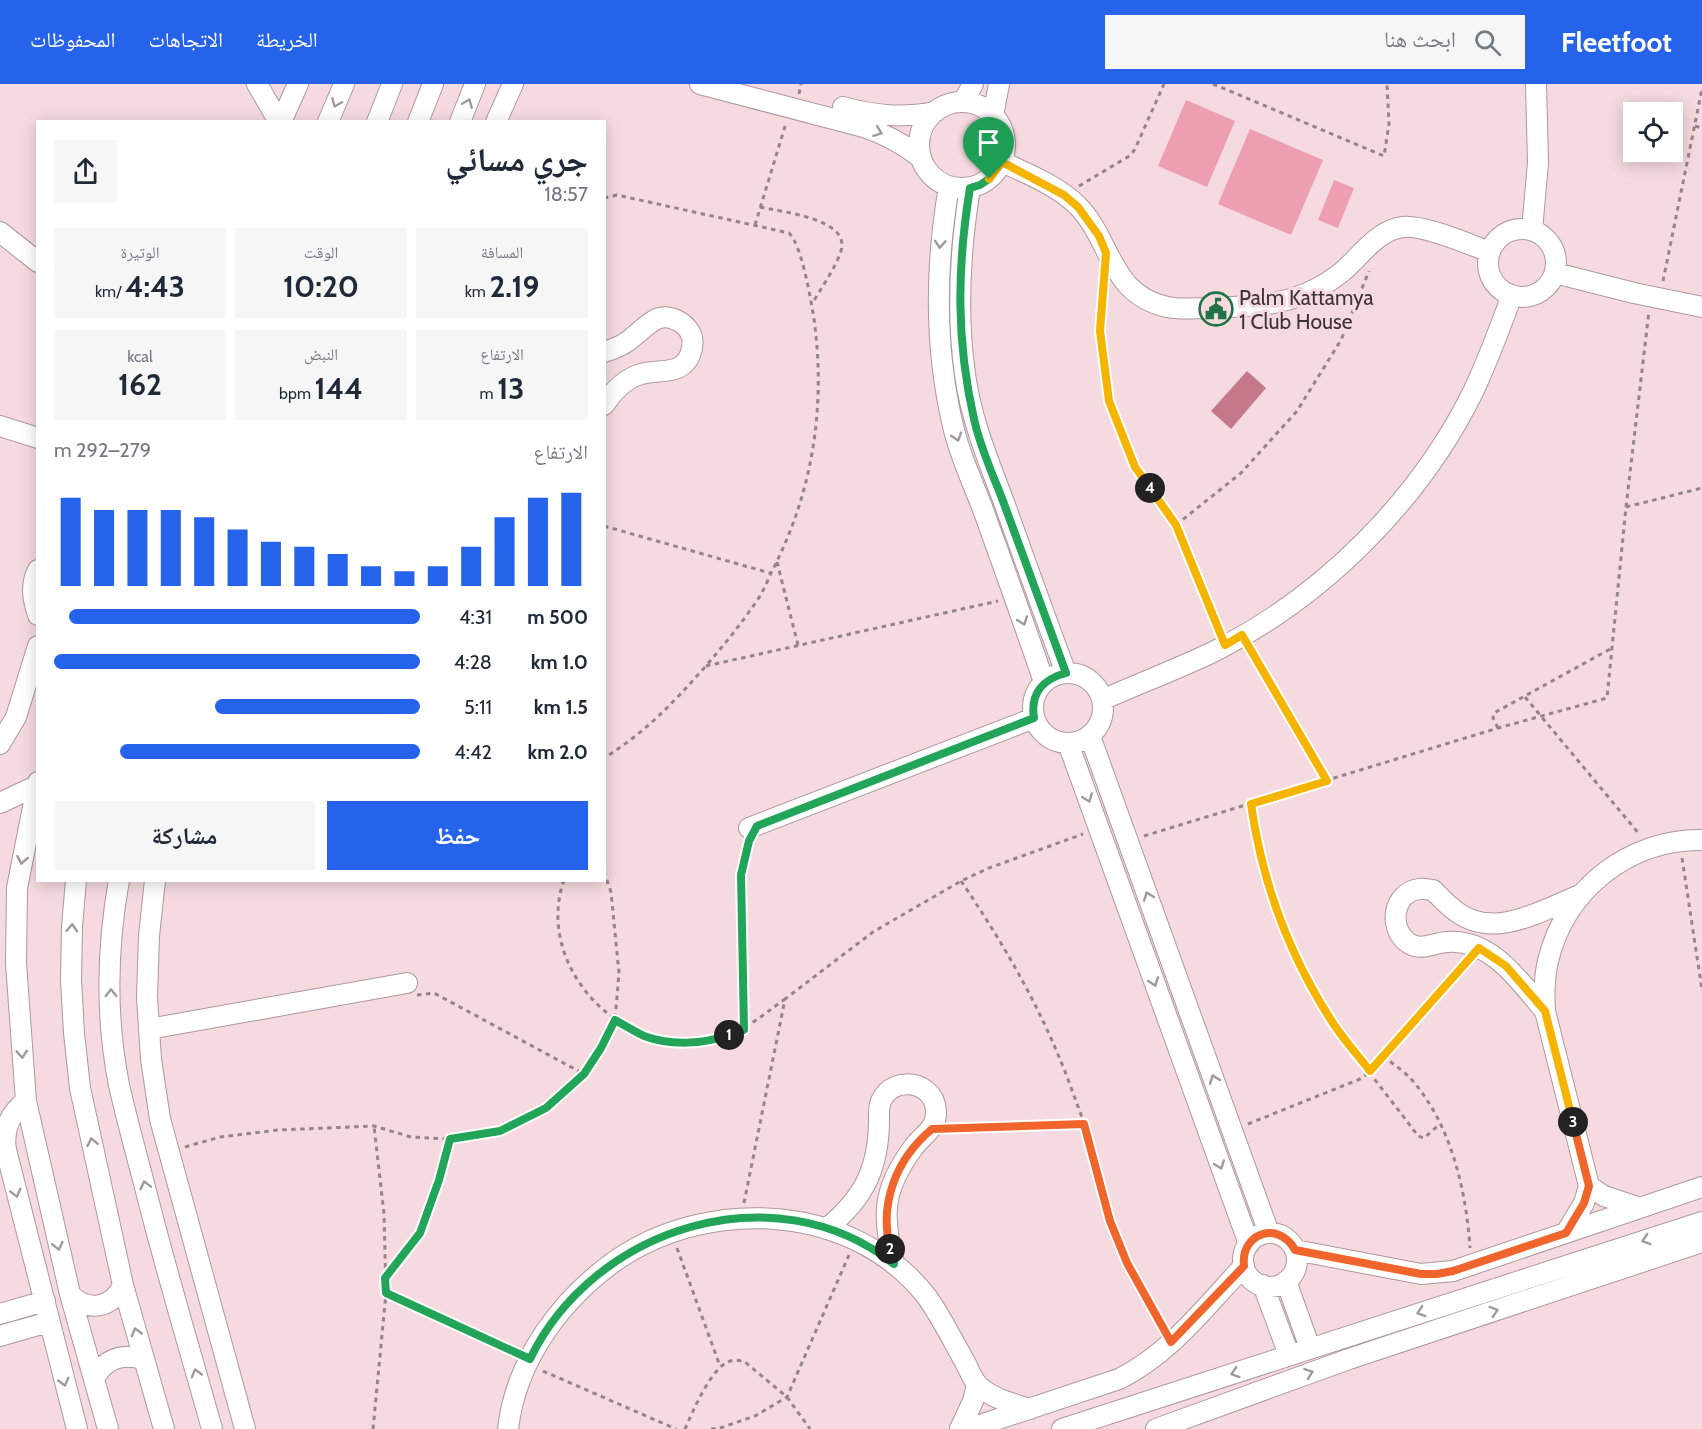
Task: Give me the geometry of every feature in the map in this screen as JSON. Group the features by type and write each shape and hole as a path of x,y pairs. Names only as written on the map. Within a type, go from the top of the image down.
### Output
{"street":[{"path":"257,84 279,120"},
{"path":"281,120 298,84"},
{"path":"329,120 344,84"},
{"path":"378,120 392,84"},
{"path":"419,120 433,84"},
{"path":"461,120 475,84"},
{"path":"497,120 513,84"},
{"path":"700,84 797,96 903,144 920,157 931,175 949,186 970,188 989,179 1002,162 1005,137 1001,126 993,116 980,106 963,102 943,106 924,124 919,140 920,157"},
{"path":"754,84 867,114 912,116 935,112"},
{"path":"963,102 973,84"},
{"path":"993,116 999,84"},
{"path":"1532,230 1538,163 1536,84"},
{"path":"1002,162 1064,195 1078,207 1089,221 1120,278 1141,296 1168,308 1244,307 1279,303 1312,292 1341,273 1377,240 1401,227 1415,227 1490,252"},
{"path":"949,186 941,232 937,279 938,326 943,373 954,431 1044,682"},
{"path":"970,188 962,235 959,282 960,329 967,388 974,422 1066,673"},
{"path":"1532,230 1542,234 1555,251 1557,262 1555,273 1543,290 1522,297 1512,295 1501,290 1494,281 1489,270 1490,252 1499,238 1508,231 1532,230"},
{"path":"0,232 36,260"},
{"path":"1555,273 1702,307"},
{"path":"1102,700 1233,640 1305,594 1345,560 1382,523 1416,482 1446,439 1472,393 1494,345 1512,295"},
{"path":"606,352 632,338 648,322 661,317 674,318 685,325 692,336 690,356 687,362 677,370 657,370 637,375 620,386 606,403"},
{"path":"0,426 36,437"},
{"path":"36,574 32,598 36,609"},
{"path":"0,744 16,717 36,652"},
{"path":"1066,673 1089,680 1097,689 1102,700 1102,716 1095,730 1090,736 1080,741 1068,743 1057,742 1047,736 1039,728 1033,710 1035,695 1044,682 1066,673"},
{"path":"753,827 1034,718"},
{"path":"1090,736 1269,1233"},
{"path":"1068,743 1248,1244"},
{"path":"0,803 36,785"},
{"path":"36,789 17,888 16,963 26,1101 70,1294 108,1429"},
{"path":"1680,841 1702,828"},
{"path":"1566,1233 1580,1211 1589,1186 1545,1011 1544,986 1555,938 1566,915 1580,895 1618,862 1651,848 1680,841 1702,840"},
{"path":"76,882 71,980 80,1088 123,1285 164,1429"},
{"path":"119,882 110,969 112,1032 119,1085 159,1243 212,1429"},
{"path":"155,882 149,936 147,997 151,1059 160,1119 245,1429"},
{"path":"1545,1011 1506,966 1479,948 1447,942 1423,948 1409,944 1399,934 1394,920 1396,906 1406,895 1418,889 1433,890 1456,912 1471,920 1487,924 1503,924 1580,895"},
{"path":"0,939 16,963"},
{"path":"149,1029 404,984"},
{"path":"826,1229 844,1215 859,1197 870,1177 877,1155 880,1132 879,1105 884,1095 892,1088 902,1084 914,1084 924,1089 932,1097 936,1107 936,1118 932,1129 914,1146 897,1172 887,1201 886,1232 894,1264"},
{"path":"26,1101 18,1107 8,1122 4,1141 16,1196 77,1429"},
{"path":"1589,1186 1604,1196 1640,1208"},
{"path":"1295,1250 1421,1274 1437,1274 1702,1187"},
{"path":"508,1429 521,1377 540,1339 566,1304 597,1274 632,1250 672,1232 714,1221 757,1218 800,1222 841,1233 881,1254 906,1273 927,1297 944,1322 978,1385 994,1395 1030,1409"},
{"path":"1062,1429 1702,1222"},
{"path":"1269,1233 1276,1233 1288,1239 1295,1250 1296,1267 1287,1281 1275,1286 1263,1285 1251,1278 1244,1266 1244,1255 1248,1244 1258,1236 1269,1233"},
{"path":"1156,1429 1349,1359 1702,1242"},
{"path":"968,1429 1119,1379 1141,1368 1160,1354 1244,1266"},
{"path":"1287,1281 1310,1348"},
{"path":"70,1294 81,1304 103,1305 116,1298 123,1285"},
{"path":"1263,1285 1289,1355"},
{"path":"1459,1300 1466,1321"},
{"path":"0,1314 45,1301"},
{"path":"1278,1325 1300,1318"},
{"path":"0,1336 49,1322"},
{"path":"94,1379 102,1367 115,1358 129,1356 143,1359"},
{"path":"960,1429 978,1385"},
{"path":"1139,1404 1147,1429"}],"path":[{"path":"1064,195 1131,155 1164,84"},
{"path":"1213,84 1384,156 1389,124 1387,84"},
{"path":"1128,841 1498,728 1607,698 1626,507 1656,297 1702,89"},
{"path":"755,225 797,96"},
{"path":"1695,126 1702,128"},
{"path":"606,198 616,195 785,231 793,236 810,293 819,356 818,419 807,481 788,541 759,597 722,649 682,694 645,730 606,757"},
{"path":"760,207 828,225 834,228 841,238 839,256 812,305"},
{"path":"1176,525 1241,473 1297,411 1341,340 1372,262 1377,240"},
{"path":"1106,253 1100,331 1109,401 1135,467 1176,525 1233,640 1327,781"},
{"path":"1626,507 1702,488"},
{"path":"606,527 771,574"},
{"path":"777,562 798,645"},
{"path":"705,666 1014,597"},
{"path":"1498,728 1493,718 1494,713 1613,648"},
{"path":"1525,697 1651,848"},
{"path":"1251,804 1255,831 1280,922 1303,972 1332,1022 1420,1137 1425,1137 1440,1124"},
{"path":"744,1030 741,875 753,827"},
{"path":"563,882 558,918 562,948 574,976 591,1000 615,1020 645,1036 679,1043 712,1041 744,1030 873,932 961,881 989,868 1099,828"},
{"path":"1680,841 1702,990"},
{"path":"169,1152 220,1137 278,1130 374,1126 411,1137 450,1139 500,1131 546,1108 584,1074 615,1020 619,973 611,892 606,878"},
{"path":"961,881 993,928 1047,1028 1084,1124 1110,1221 1127,1263 1171,1342"},
{"path":"1232,1130 1360,1079 1370,1071 1479,948"},
{"path":"404,984 409,992 417,995 434,993 584,1074"},
{"path":"740,1219 784,999"},
{"path":"1383,1056 1411,1079 1446,1135 1460,1180 1469,1223 1472,1264"},
{"path":"932,1129 1084,1124"},
{"path":"373,1429 386,1293 384,1214 374,1126"},
{"path":"385,1278 420,1233 439,1180 450,1139"},
{"path":"672,1232 721,1366"},
{"path":"711,1429 755,1416 787,1397 855,1240"},
{"path":"386,1293 676,1429"},
{"path":"685,1429 699,1397 721,1366 732,1360 745,1362 787,1397 810,1429"}],"shaded area":[{"path":"1186,100 1235,121 1207,187 1158,166"},
{"path":"1250,129 1323,160 1291,235 1218,204"},
{"path":"1334,180 1354,188 1338,228 1318,220"},
{"path":"1247,371 1266,388 1231,429 1211,411"}],"place":[{"name":"Palm Kattamya 1 Club House","path":"1216,309"}],"route":[{"path":"1002,162 1042,181 1078,207 1099,236 1106,253 1100,331 1109,401 1135,467 1176,525 1225,645 1242,635 1327,781 1251,804 1255,831 1280,922 1303,972 1332,1022 1370,1071 1479,948 1506,966 1545,1011 1589,1186 1576,1218 1566,1233 1453,1271 1437,1274 1421,1274 1295,1250 1288,1239 1276,1233 1263,1234 1252,1239 1245,1249 1244,1266 1171,1342 1127,1263 1110,1221 1084,1124 932,1129 914,1146 897,1172 887,1201 886,1232 894,1264 881,1254 841,1233 800,1222 757,1218 714,1221 672,1232 632,1250 597,1274 566,1304 540,1339 530,1359 386,1293 385,1278 420,1233 439,1180 450,1139 500,1131 546,1108 584,1074 615,1020 645,1036 679,1043 712,1041 744,1030 741,875 749,841 757,826 1034,718 1033,702 1039,688 1054,676 1066,673 974,422 965,376 960,329 959,282 962,235 970,188 989,179 1002,162"}]}
